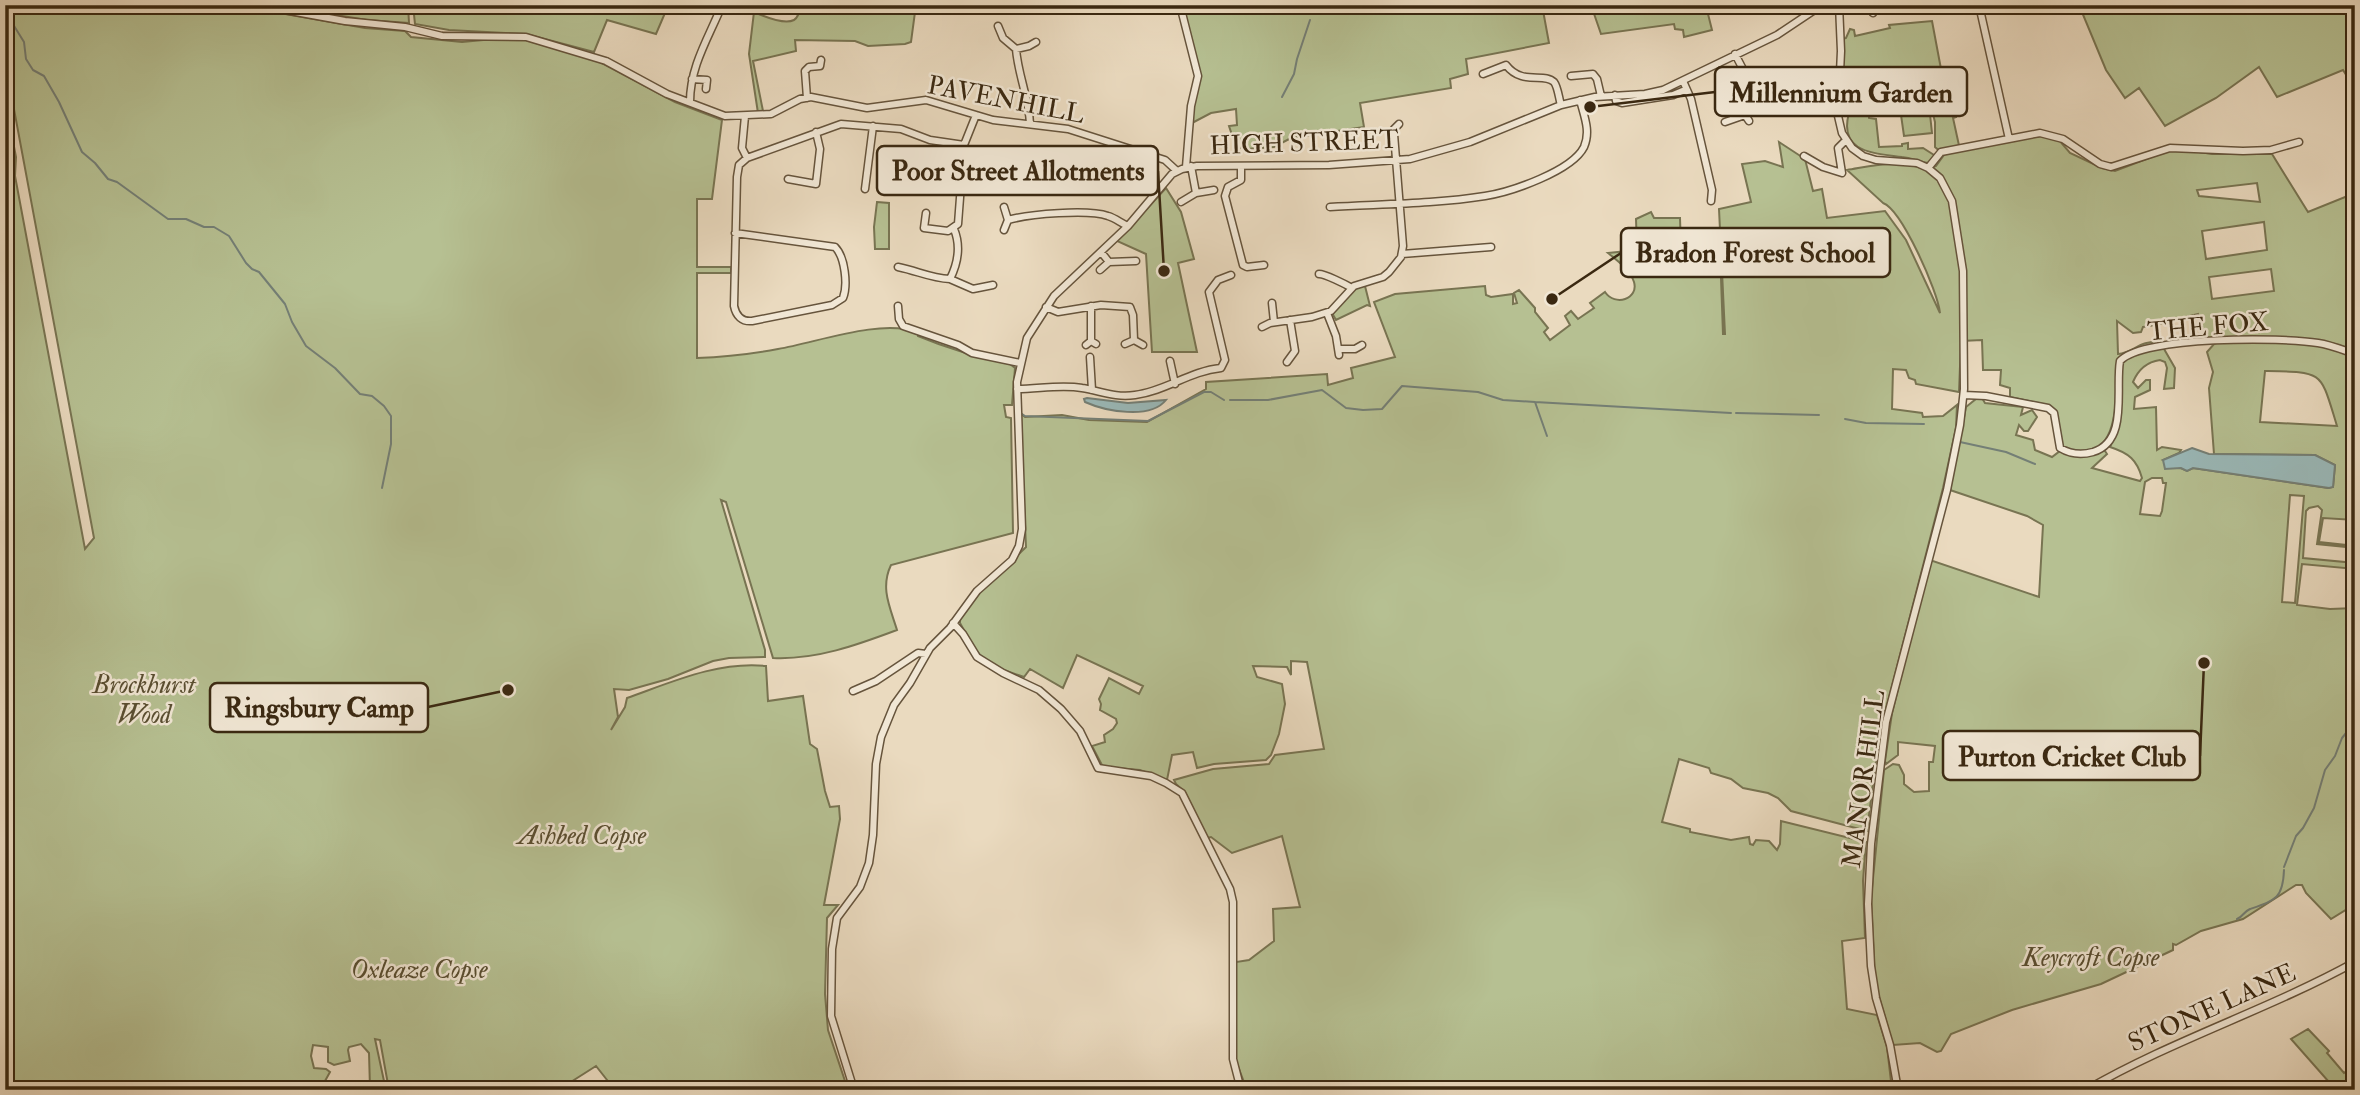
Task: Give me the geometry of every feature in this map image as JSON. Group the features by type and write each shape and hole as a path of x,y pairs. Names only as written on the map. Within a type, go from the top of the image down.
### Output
{"street":[{"path":"257,5 345,21 405,27 443,36 526,37 606,61 667,94 719,115 772,114 807,98 807,64 820,66 821,60"},
{"path":"690,102 692,79 698,58 722,5"},
{"path":"1180,5 1198,76 1191,106 1189,167 1196,193"},
{"path":"1841,5 1838,121 1846,140 1857,153 1870,159 1912,162 1928,168 1941,152 2032,134 2053,135 2076,146 2100,164 2111,167 2170,148 2271,150 2298,142"},
{"name":"HIGH STREET","path":"1177,171 1189,167 1396,161 1470,142 1561,105 1601,96 1650,93 1683,81 1777,35 1821,6 1841,5"},
{"path":"1873,13 1879,5"},
{"path":"1979,5 2009,139"},
{"path":"998,26 1005,41 1016,49 1029,104 1030,124"},
{"path":"1016,49 1036,42"},
{"path":"1725,122 1747,118 1746,75 1735,54"},
{"path":"1483,74 1506,65 1518,76 1550,80 1555,84 1561,105"},
{"path":"1571,76 1593,74 1598,79 1601,96"},
{"path":"692,79 707,80 706,89"},
{"path":"1683,81 1690,99 1712,192 1711,201"},
{"path":"1615,95 1616,101 1622,103 1673,95 1685,89"},
{"name":"PAVENHILL","path":"807,98 823,98 872,108 926,100 1002,122 1068,129 1168,162 1177,171"},
{"path":"1330,207 1488,195 1537,179 1569,164 1580,154 1586,141 1587,127 1580,100"},
{"path":"950,279 958,255 954,229 960,218 964,145 976,115"},
{"path":"745,116 742,148 747,158"},
{"path":"735,233 835,247 843,263 846,290 844,298 832,304 757,320 743,320 735,309 735,233 737,172 740,163 747,158 841,124 901,129 930,140 964,145"},
{"path":"865,189 873,126"},
{"path":"1262,327 1274,322 1327,313 1339,304 1352,288 1383,277 1402,254 1395,126"},
{"path":"816,132 820,149 816,184"},
{"path":"1804,156 1823,167 1842,173 1838,148 1846,140"},
{"path":"1133,182 1129,171 1135,151"},
{"path":"922,182 922,162 962,168"},
{"path":"1241,166 1241,180 1228,187 1225,196 1242,265 1264,265"},
{"name":"MANOR HILL","path":"1898,1090 1871,966 1868,894 1872,837 1886,722 1949,482 1964,395 1963,271 1958,228 1948,190 1940,178 1928,168"},
{"path":"854,1090 831,1016 832,948 837,918 856,892 867,869 873,835 879,744 890,713 926,654 977,592 1012,559 1019,546 1021,516 1017,389 1027,338 1046,307 1064,285 1128,226 1177,171"},
{"path":"788,179 824,185"},
{"path":"1181,202 1196,193 1214,190"},
{"path":"1004,207 1009,220 1004,230"},
{"path":"926,213 924,228 944,231 954,229"},
{"path":"1009,220 1066,213 1098,214 1128,226"},
{"path":"1402,254 1491,247"},
{"path":"1101,252 1109,261"},
{"path":"1253,256 1255,266"},
{"path":"1100,270 1109,261 1136,261"},
{"path":"901,269 919,271 932,278 950,279 973,289 990,288"},
{"path":"1319,274 1352,288"},
{"path":"1017,389 1070,387 1109,396 1131,396 1175,384 1198,372 1221,368 1224,364 1220,336 1209,292 1218,280 1231,275"},
{"path":"1131,298 1134,340"},
{"path":"1272,303 1274,322"},
{"path":"898,306 899,319 903,326 958,345 972,353 1020,363"},
{"path":"1046,307 1058,312 1091,306 1130,307"},
{"path":"1091,306 1091,343"},
{"path":"1327,313 1339,352 1362,345"},
{"path":"1287,362 1295,351 1290,320"},
{"name":"THE FOX","path":"1964,395 1986,396 2048,408 2054,413 2060,448 2084,453 2103,448 2110,439 2118,411 2119,365 2127,355 2176,344 2258,339 2318,343 2355,354"},
{"path":"1125,344 1134,340"},
{"path":"1134,340 1143,345"},
{"path":"1090,357 1092,390"},
{"path":"1170,361 1175,384"},
{"path":"953,623 964,634 977,657 1039,690 1061,709 1080,731 1098,768 1151,776 1168,783 1185,797 1233,898 1233,1059 1241,1090"},
{"path":"853,691 876,681 918,653 926,654"},
{"name":"STONE LANE","path":"2086,1090 2151,1055 2300,990 2355,962"}],"green space":[{"path":"5,5 234,5 365,28 405,31 411,37 462,42 505,38 526,40 598,61 675,102 722,120 712,199 697,199 697,267 731,267 731,273 697,273 697,358 768,351 848,333 885,328 918,332 918,336 941,345 1010,364 1015,368 1012,405 1004,405 1006,417 1011,418 1013,533 891,565 886,590 897,630 821,654 773,658 726,502 721,500 765,657 713,661 668,679 629,690 614,689 618,717 611,730 625,707 627,698 713,670 748,665 766,666 768,701 803,696 810,744 817,749 830,807 839,806 840,819 824,905 838,905 827,918 825,994 828,1030 848,1090 615,1090 596,1066 563,1087 563,1090 389,1090 380,1040 375,1039 384,1081 381,1090 370,1088 369,1053 361,1044 349,1047 350,1061 334,1065 328,1062 328,1047 313,1045 311,1056 314,1068 330,1072 320,1090 265,1090 255,1083 254,1090 20,1090 5,1068 5,100 16,157 15,176 85,549 94,538 5,61"},
{"path":"274,5 408,5 409,23 367,20"},
{"path":"413,5 665,5 665,13 656,34 607,20 594,52 526,34 449,30 415,24"},
{"path":"801,5 967,5 935,13 915,12 911,42 905,44 868,46 855,41 795,40 796,51 753,61 763,111 758,113 749,54 754,12 790,21 797,18"},
{"path":"1183,5 1542,5 1549,43 1466,59 1468,74 1450,79 1451,88 1360,103 1364,127 1291,138 1274,147 1246,149 1236,147 1229,126 1237,125 1236,109 1211,113 1192,123 1198,85"},
{"path":"1591,5 1736,5 1708,14 1712,30 1684,37 1683,30 1675,29 1674,24 1601,34"},
{"path":"2079,5 2355,5 2355,89 2343,70 2277,97 2259,67 2216,98 2165,126 2139,88 2125,98 2106,70"},
{"path":"1932,21 1944,85 1884,94 1883,101 1874,113 1869,113 1869,118 1876,119 1879,147 1902,146 1908,143 1908,149 1923,148 1934,155 1934,159 1929,163 1861,148 1849,136 1849,113 1841,113 1843,39 1850,29 1854,30 1855,36 1890,28 1889,25"},
{"name":"Keycroft Copse","path":"1951,93 1960,150 2046,135 2059,140 2070,153 2115,171 2179,149 2212,154 2272,154 2308,212 2355,193 2355,350 2328,342 2355,356 2355,520 2323,518 2319,542 2355,548 2317,544 2322,510 2318,506 2306,511 2303,558 2355,563 2355,569 2302,564 2297,605 2330,609 2355,608 2355,918 2349,908 2331,919 2306,893 2302,885 2296,885 2243,919 2201,931 2176,945 2173,944 2173,950 2101,984 2012,1010 1951,1034 1941,1051 1937,1052 1920,1043 1893,1045 1875,983 1871,898 1884,770 1893,764 1899,765 1904,775 1904,784 1914,792 1929,791 1929,762 1933,762 1935,746 1898,742 1898,755 1886,764 1885,761 1892,713 1930,560 2039,597 2043,525 2027,516 1950,490 1966,407 1982,398 1985,403 2023,407 2021,415 2032,410 2037,417 2028,431 2024,431 2019,425 2016,435 2033,440 2035,450 2052,457 2060,451 2067,454 2080,452 2063,448 2055,411 2043,404 2010,397 2010,388 2000,385 2001,370 1983,370 1982,340 1961,341 1959,392 1916,384 1915,380 1909,378 1906,370 1893,369 1892,409 1922,413 1923,417 1943,416 1957,405 1956,428 1879,737 1867,831 1791,811 1778,798 1768,793 1743,788 1731,779 1711,773 1709,768 1679,759 1662,822 1690,829 1690,832 1731,840 1749,837 1750,844 1753,845 1756,840 1769,841 1777,850 1780,844 1781,821 1866,842 1863,881 1865,938 1842,941 1847,1009 1877,1015 1887,1047 1892,1090 1511,1090 1488,1087 1487,1090 1247,1090 1236,1061 1236,962 1249,960 1274,941 1273,909 1300,907 1282,836 1232,853 1211,837 1207,838 1185,792 1174,780 1213,769 1269,764 1275,755 1324,749 1307,662 1291,661 1291,675 1287,667 1253,666 1257,677 1282,684 1285,704 1279,734 1271,755 1266,760 1197,768 1193,752 1172,755 1167,780 1140,770 1103,767 1092,746 1105,742 1104,735 1117,723 1116,719 1100,710 1099,699 1109,678 1139,694 1143,686 1077,655 1063,688 1030,669 1024,677 984,659 960,623 960,618 974,598 1026,547 1020,413 1025,417 1062,415 1089,420 1147,422 1206,389 1206,382 1327,374 1328,385 1353,378 1351,368 1395,357 1374,302 1395,294 1485,286 1486,295 1491,297 1513,294 1513,304 1517,303 1514,293 1519,290 1548,328 1544,332 1550,340 1570,325 1565,316 1571,311 1578,319 1594,308 1590,303 1605,292 1614,299 1630,297 1635,288 1630,274 1608,253 1637,250 1636,219 1651,212 1654,218 1680,218 1681,249 1720,250 1725,334 1719,209 1751,202 1742,164 1765,161 1783,167 1779,142 1805,159 1813,191 1822,189 1827,218 1885,211 1906,240 1940,313 1926,271 1900,220 1847,170 1886,164 1907,164 1926,170 1936,166 1944,155 1935,147 1935,122 1929,98","holes":["2257,183 2260,202 2199,196 2197,190","2264,222 2267,250 2206,259 2202,231","2271,269 2274,291 2212,299 2209,277","2198,314 2204,339 2227,339 2214,344 2207,352 2213,372 2209,388 2214,454 2315,455 2335,465 2333,487 2193,468 2187,471 2163,460 2181,450 2162,447 2157,450 2156,407 2134,409 2135,397 2150,390 2150,380 2146,380 2138,388 2133,382 2143,367 2160,360 2165,362 2167,368 2164,389 2174,388 2175,368 2160,342 2147,343 2118,354 2117,321 2133,333 2141,332 2143,327","2265,371 2299,372 2310,374 2323,385 2337,426 2260,422","2117,383 2121,416 2110,447 2135,462 2142,478 2140,481 2092,468 2107,454 2103,448 2093,450 2102,444 2108,435 2115,411","2152,478 2162,478 2163,483 2166,483 2160,516 2140,514 2145,482","2290,495 2304,496 2295,603 2282,602"]},
{"path":"1929,105 1932,133 1904,136 1900,108"},
{"path":"1166,188 1181,212 1194,259 1178,263 1197,352 1152,352 1146,254 1117,241"},
{"path":"877,202 889,203 889,249 875,249"},
{"path":"1361,285 1365,286 1370,306 1336,320 1332,313"},
{"path":"2308,1029 2329,1051 2327,1053 2344,1073 2355,1067 2355,1090 2336,1090 2291,1039"}],"water":[{"path":"1084,399 1128,403 1166,400 1149,410 1127,412 1085,402"},
{"path":"2192,448 2209,454 2315,455 2335,465 2333,487 2193,468 2187,471 2181,468 2165,469 2163,460"}],"waterway":[{"path":"14,5 11,21 24,42 26,59 33,70 44,76 82,152 108,179 117,182 168,219 186,219 204,227 214,227 229,236 246,263 259,272 285,304 306,346 335,368 360,394 372,396 384,406 391,416 391,444 382,488"},
{"path":"1282,97 1294,74 1310,20"},
{"path":"1230,400 1268,400 1322,390 1346,408 1382,409 1402,386 1478,392 1503,400 1535,402"},
{"path":"1019,412 1025,416 1148,421 1204,392 1211,392 1224,400"},
{"path":"1547,436 1535,402 1731,413"},
{"path":"1736,413 1819,415"},
{"path":"1845,419 1866,423 1924,424"},
{"path":"1960,442 2006,452 2035,464"},
{"path":"2284,867 2296,836 2314,808 2325,770 2335,756 2342,738 2355,722"},
{"path":"2237,919 2248,910 2276,897 2282,887 2284,870"}],"place":[{"name":"Millennium Garden","path":"1590,107"},
{"name":"Poor Street Allotments","path":"1164,271"},
{"name":"Bradon Forest School","path":"1552,299"},
{"name":"Purton Cricket Club","path":"2204,663"},
{"name":"Ringsbury Camp","path":"508,690"}],"park label":[{"name":"Brockhurst Wood","path":"144,700"},
{"name":"Ashbed Copse","path":"582,836"},
{"name":"Oxleaze Copse","path":"419,970"}]}
